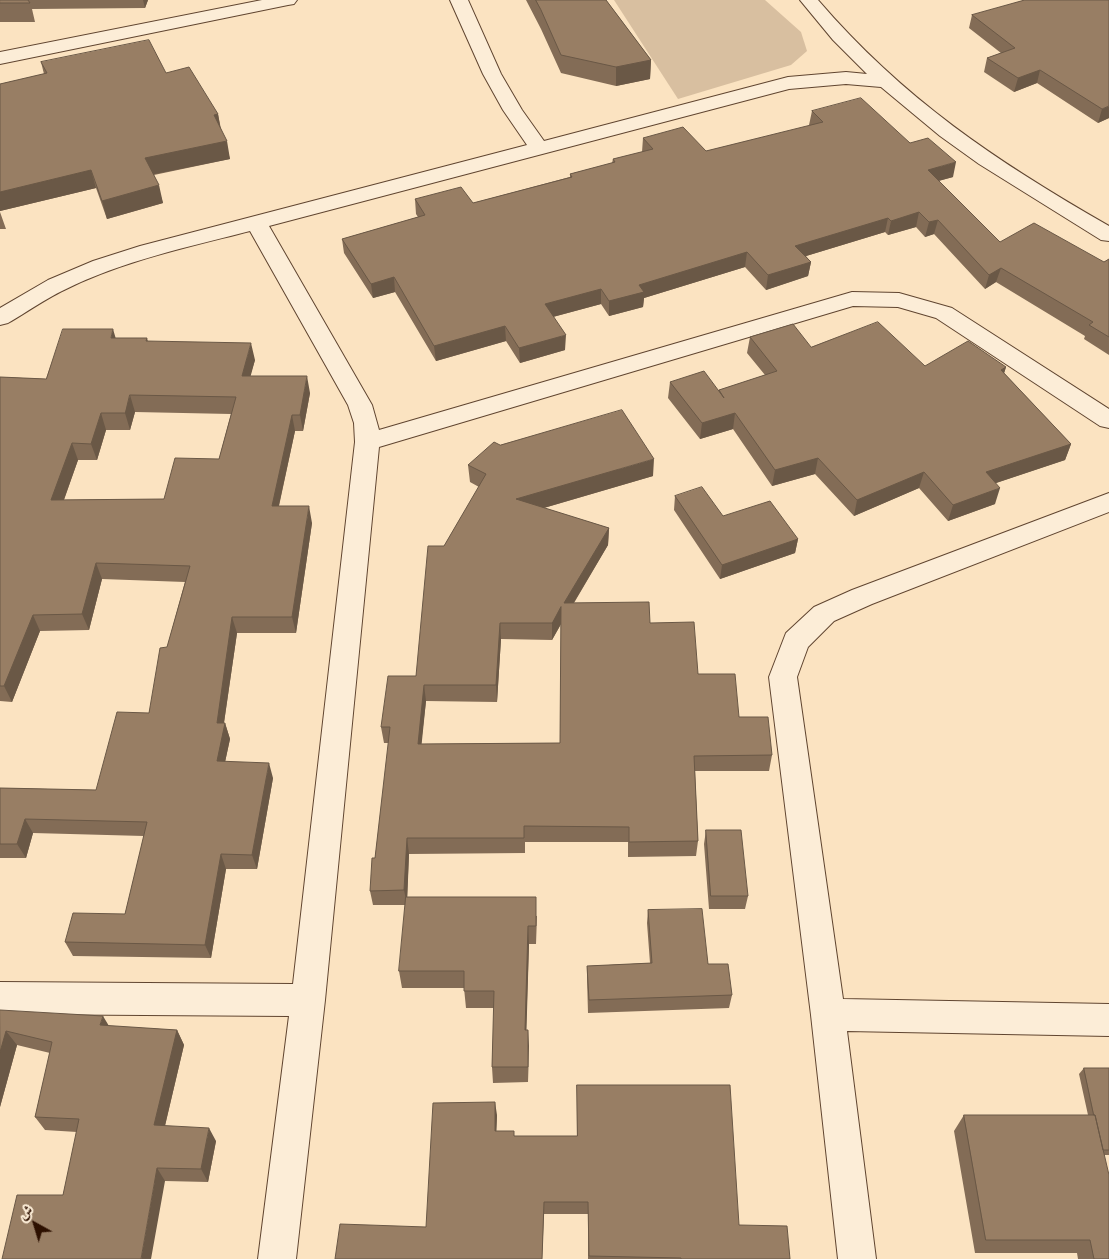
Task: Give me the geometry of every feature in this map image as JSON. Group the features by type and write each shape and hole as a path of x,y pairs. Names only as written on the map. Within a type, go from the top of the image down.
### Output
{"street":[{"path":"0,58 223,6 288,0"},
{"path":"459,0 492,74 513,110 540,149"},
{"path":"809,0 828,24 841,57 886,82 934,122 1007,174 1109,235"},
{"path":"788,83 841,57"},
{"path":"0,318 56,285 101,266 256,222 788,83 846,78 886,82"},
{"path":"256,222 360,405 366,423 366,442 308,1000 277,1259"},
{"path":"366,442 852,299 899,300 944,313 1109,420"},
{"path":"857,1259 828,1015 783,677 796,642 824,614 862,597 1109,502"},
{"path":"0,998 308,1000"},
{"path":"828,1015 1109,1020"}],"shaded area":[{"path":"614,0 765,0 801,32 807,51 791,65 678,99"}],"building":[{"path":"0,0 28,0 30,3 0,3"},
{"path":"536,0 606,0 651,60 616,67 561,55"},
{"path":"1025,0 1109,0 1109,106 1102,109 1040,70 1018,78 987,58 1015,48 972,15"},
{"path":"149,40 166,73 189,67 218,114 214,115 227,141 145,158 159,185 102,201 91,170 0,192 0,84 47,73 41,62"},
{"path":"861,98 910,143 928,138 956,162 928,170 1000,242 1034,223 1104,262 1109,259 1109,337 1089,325 1093,322 1001,268 989,275 938,220 929,222 919,212 891,221 888,218 795,246 811,262 768,275 747,252 639,285 644,292 609,301 601,289 545,304 566,335 519,348 505,326 434,346 394,277 371,284 342,239 425,215 415,199 461,187 473,203 572,177 570,174 615,162 613,159 653,149 643,138 683,127 706,151 823,122 812,111"},
{"path":"878,322 925,366 968,341 1006,367 1001,370 1071,444 986,472 1000,488 953,505 924,472 857,500 818,458 775,470 735,413 702,423 670,382 704,371 724,398 719,390 777,371 750,337 793,324 811,347"},
{"path":"63,329 113,329 111,338 147,338 146,341 251,343 242,376 307,376 300,415 292,415 272,506 309,506 292,617 232,617 217,723 225,723 217,761 269,763 252,855 221,854 205,945 65,942 73,913 125,914 147,822 25,819 17,844 0,844 0,788 96,790 117,712 149,713 160,648 167,647 190,566 96,563 82,614 33,615 4,686 0,686 0,377 46,379","holes":["130,395 236,397 219,459 175,458 164,499 51,500 72,443 91,444 101,413 125,413"]},
{"path":"622,410 654,459 516,499 609,528 564,603 649,602 650,623 694,622 698,674 735,674 739,717 768,717 772,755 694,756 698,841 629,842 629,827 524,826 524,838 407,838 404,890 370,891 372,858 375,858 390,727 381,727 388,676 416,676 428,546 444,546 486,474 468,465 494,442 500,445","holes":["561,607 560,743 418,744 424,685 496,685 500,623 552,623"]},
{"path":"702,487 723,516 770,501 798,539 722,565 675,496"},
{"path":"706,830 741,830 748,896 711,896"},
{"path":"406,897 536,897 536,926 528,926 525,1030 528,1030 528,1067 492,1067 494,991 464,991 464,971 399,971"},
{"path":"702,909 708,964 728,964 732,995 589,1000 587,966 652,963 648,910"},
{"path":"0,1010 103,1016 100,1025 177,1030 154,1125 209,1128 201,1169 157,1168 141,1259 2,1259 17,1195 63,1195 79,1119 35,1117 52,1042 6,1031 0,1052"},
{"path":"1084,1068 1109,1068 1109,1150 1103,1150"},
{"path":"577,1085 730,1085 739,1225 787,1226 790,1259 681,1259 589,1256 588,1202 544,1202 542,1259 335,1259 340,1224 426,1227 433,1103 495,1102 495,1131 514,1131 514,1136 577,1136"},
{"path":"964,1115 1095,1115 1109,1175 1109,1259 1094,1259 1090,1240 986,1240"}]}
